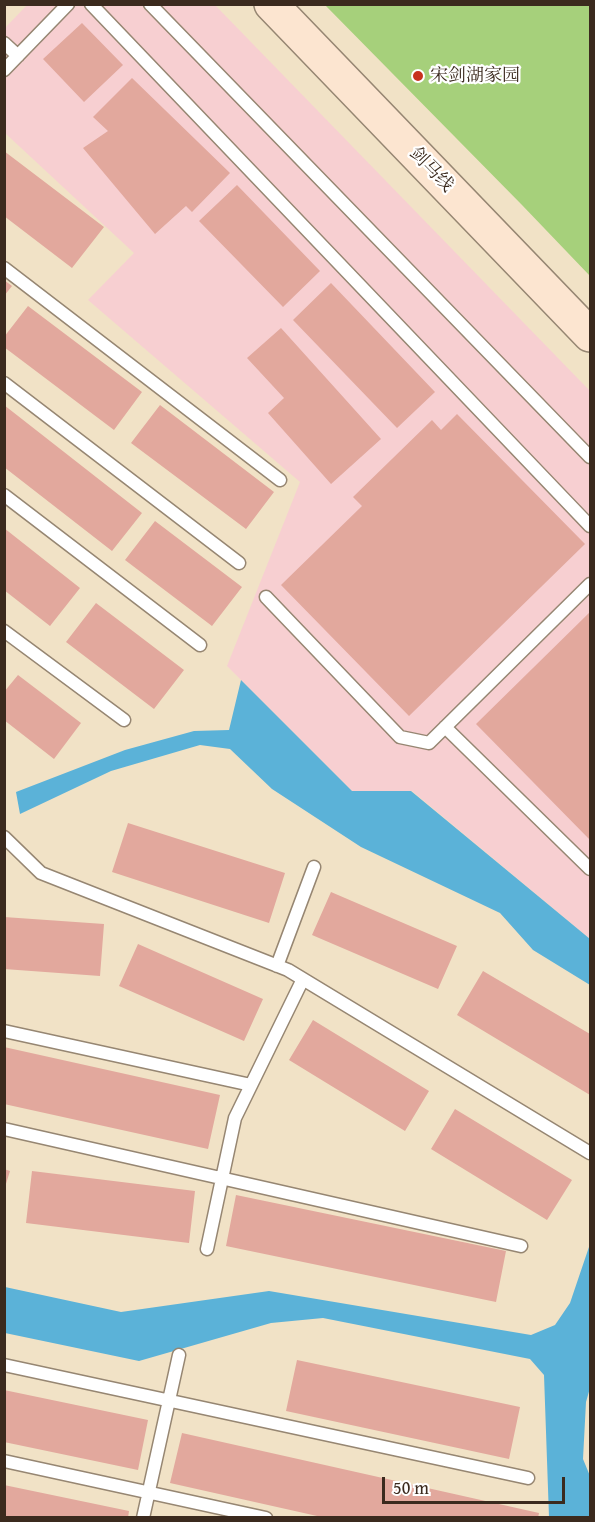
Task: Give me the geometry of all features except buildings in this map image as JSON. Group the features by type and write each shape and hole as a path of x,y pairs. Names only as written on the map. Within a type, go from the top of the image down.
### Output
{"main road":[{"name":"剑马线","path":"271,4 591,335"}],"lane":[{"path":"4,70 68,4"},
{"path":"91,4 591,526"},
{"path":"150,4 591,457"},
{"path":"4,43 18,56"},
{"path":"4,268 280,480"},
{"path":"4,383 239,562"},
{"path":"4,495 200,645"},
{"path":"266,597 400,737 429,743 591,584"},
{"path":"4,631 124,720"},
{"path":"444,727 591,869"},
{"path":"4,837 41,873 277,966 303,979 591,1153"},
{"path":"277,966 314,867"},
{"path":"207,1249 235,1118 303,979"},
{"path":"4,1030 251,1085"},
{"path":"4,1129 520,1246"},
{"path":"143,1518 179,1354"},
{"path":"4,1365 528,1478"},
{"path":"4,1461 266,1518"}],"shaded area":[{"path":"27,5 215,5 590,391 590,939 412,791 352,791 227,666 300,482 88,300 134,253 5,133 4,29"}],"green space":[{"path":"325,5 590,5 590,276 522,205"}],"water":[{"path":"241,680 352,791 411,791 590,939 590,985 533,950 500,913 361,847 272,789 230,749 200,745 111,771 20,814 16,792 125,750 194,731 229,730"},
{"path":"590,1244 590,1388 586,1402 583,1459 590,1476 590,1517 549,1517 544,1375 530,1359 323,1318 271,1323 139,1361 5,1333 5,1287 121,1312 269,1291 531,1335 555,1325 570,1303"}],"place":[{"name":"宋剑湖家园","path":"418,76"}]}
